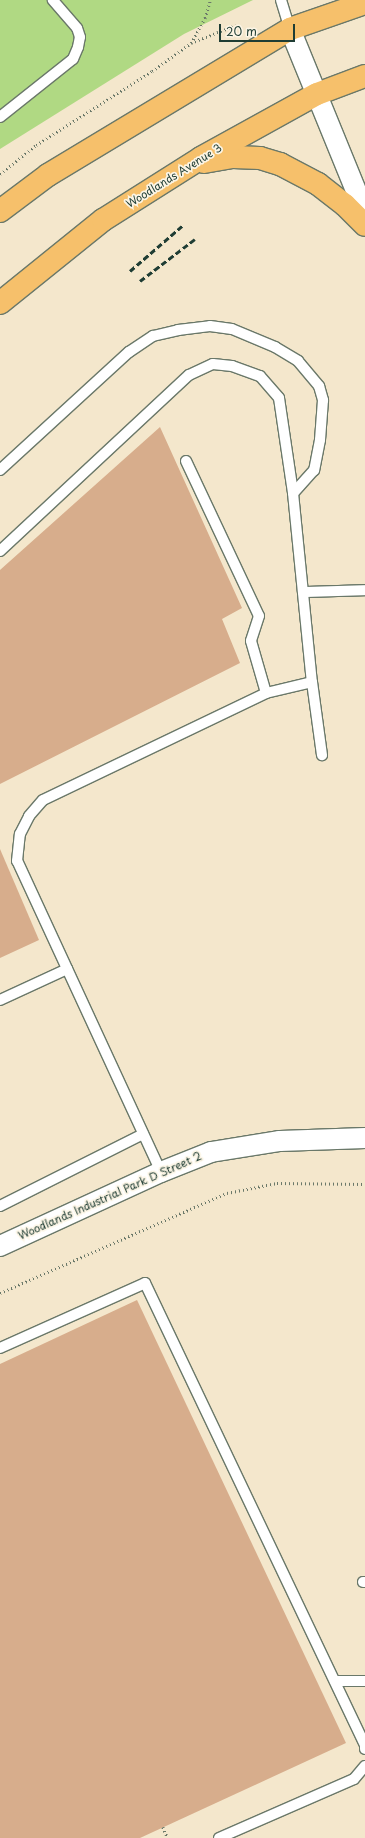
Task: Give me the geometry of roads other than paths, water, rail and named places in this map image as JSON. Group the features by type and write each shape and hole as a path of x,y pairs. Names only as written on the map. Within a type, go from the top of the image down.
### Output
{"main road":[{"path":"0,212 48,175 290,29 365,4"},
{"name":"Woodlands Avenue 3","path":"0,304 103,220 184,168 317,94 365,76"},
{"path":"184,168 211,159 233,157 260,158 280,164 318,184 345,205 365,225"}],"street":[{"path":"290,29 365,213"},
{"name":"Woodlands Industrial Park D Street 2","path":"0,1246 161,1172 211,1152 236,1147 280,1142 365,1138"}],"lane":[{"path":"0,117 73,59 80,37 77,28 53,0"},
{"path":"281,0 290,29"},
{"path":"0,470 129,352 153,336 178,330 210,326 232,329 275,347 298,361 319,386 323,400 320,440 314,470 293,493"},
{"path":"0,551 185,380 213,364 232,366 260,376 279,398 293,493 312,682 322,755"},
{"path":"186,461 259,616 251,641 266,693"},
{"path":"304,592 365,590"},
{"path":"161,1172 17,861 20,834 29,816 43,800 266,693 312,682"},
{"path":"0,1000 67,969"},
{"path":"0,1206 143,1134"},
{"path":"0,1348 145,1283 335,1681 365,1745 365,1750"},
{"path":"335,1681 365,1681"},
{"path":"220,1838 354,1779 365,1766"}],"railway":[{"path":"130,271 182,226"},
{"path":"140,281 195,239"}]}
